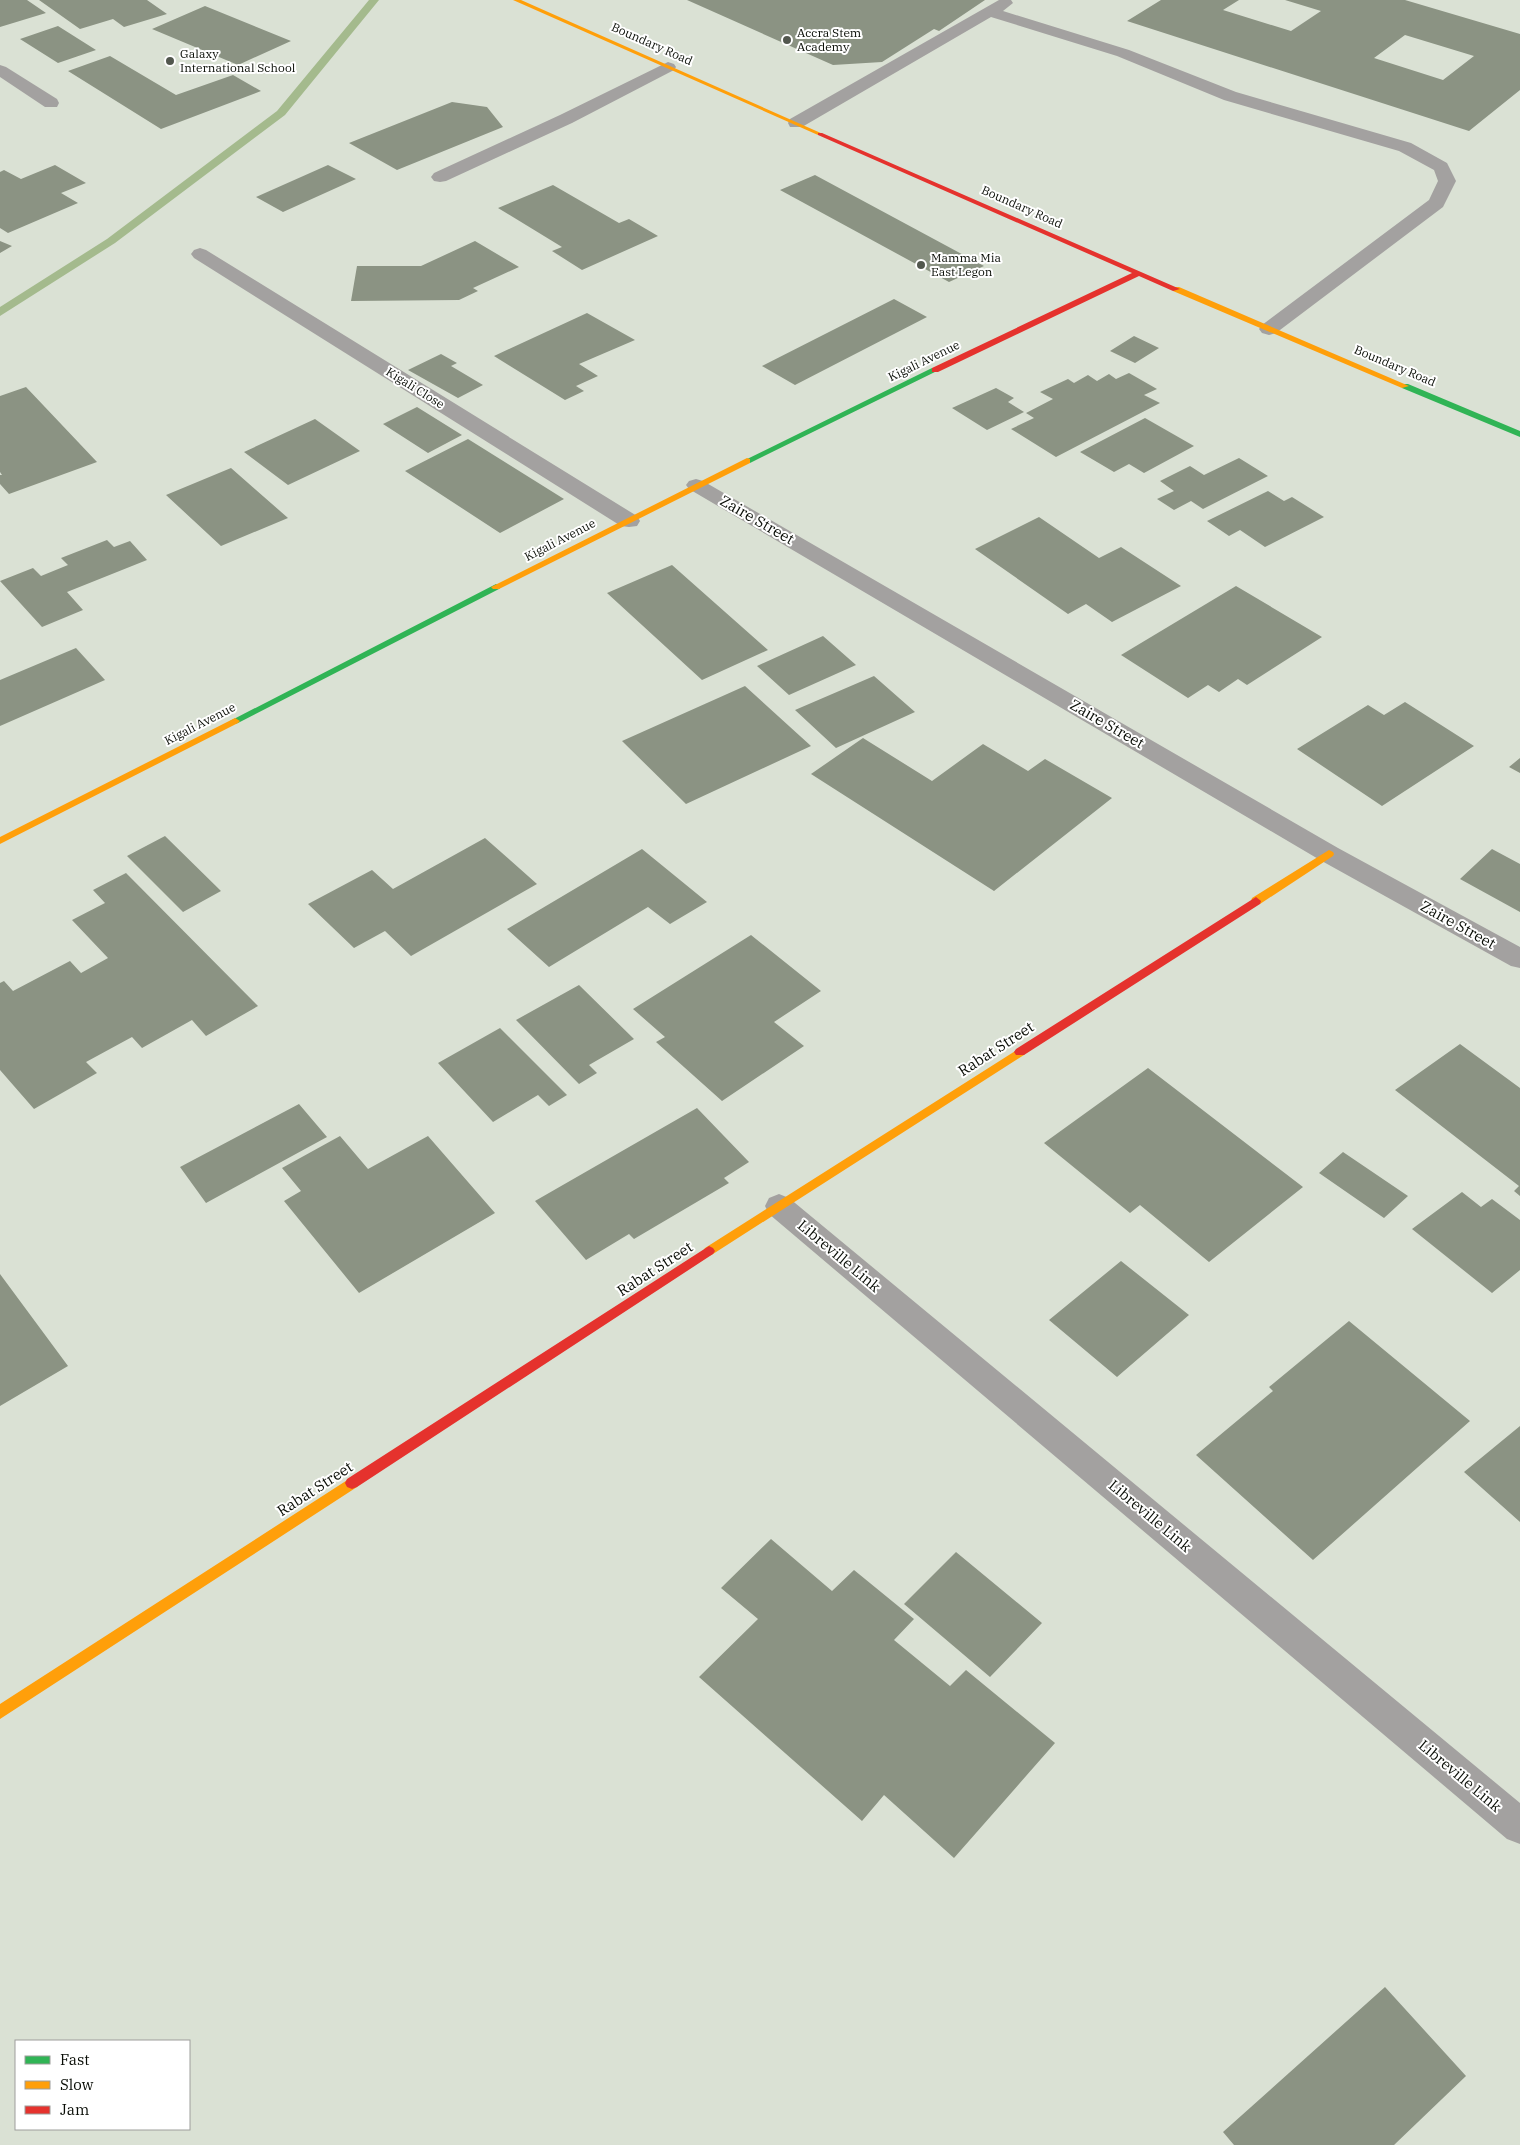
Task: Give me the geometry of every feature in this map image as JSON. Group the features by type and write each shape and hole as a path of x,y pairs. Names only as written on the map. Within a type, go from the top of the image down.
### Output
{"street":[{"name":"Boundary Road","path":"516,0 1138,273 1520,434"},
{"path":"796,123 1010,0"},
{"path":"989,12 1050,29 1123,53 1230,96 1405,147 1441,168 1447,181 1437,203 1270,329"},
{"path":"440,177 566,119 668,67"},
{"path":"0,70 51,103"},
{"name":"Kigali Close","path":"200,254 629,521"},
{"name":"Kigali Avenue","path":"0,841 629,521 696,485 1138,273"},
{"name":"Zaire Street","path":"696,485 1329,854 1520,959"},
{"name":"Rabat Street","path":"0,1712 780,1206 1329,854"},
{"name":"Libreville Link","path":"780,1206 1520,1826"}],"building":[{"path":"0,0 27,0 46,13 0,27"},
{"path":"39,0 147,0 167,14 124,27 113,19 80,29"},
{"name":"Accra Stem Academy","path":"687,0 985,0 939,31 934,29 882,62 833,65"},
{"path":"1161,0 1239,0 1223,10 1291,31 1321,11 1285,0 1405,0 1520,34 1520,90 1469,131 1127,21","holes":["1405,35 1474,56 1443,80 1374,58"]},
{"path":"205,6 291,41 238,65 152,29"},
{"path":"58,26 96,50 58,63 20,39"},
{"path":"110,56 176,95 233,75 261,91 161,129 68,71"},
{"path":"452,102 487,107 503,127 397,170 349,143"},
{"path":"55,165 86,183 61,193 78,203 8,233 0,228 0,172 4,170 21,179"},
{"path":"328,165 356,179 283,212 256,197"},
{"path":"815,175 984,266 949,282 780,190"},
{"path":"553,185 619,223 629,219 658,236 582,270 552,251 562,247 498,208"},
{"path":"0,241 12,246 0,253"},
{"path":"475,241 519,267 473,288 478,291 459,300 351,301 357,266 421,266"},
{"path":"894,299 927,317 795,385 762,366"},
{"path":"587,313 635,340 579,364 598,376 576,386 584,391 565,400 494,356"},
{"path":"1134,336 1159,348 1135,363 1110,351"},
{"path":"441,354 457,363 451,366 483,385 458,398 408,370"},
{"path":"1129,373 1157,389 1144,395 1160,403 1056,457 1011,429 1034,418 1026,413 1053,399 1040,392 1068,379 1074,383 1088,375 1097,381 1109,374 1116,379"},
{"path":"26,387 97,462 9,494 0,484 0,475 2,475 0,472 0,396"},
{"path":"996,388 1014,398 1008,402 1024,412 987,430 952,408"},
{"path":"417,407 462,435 428,453 383,424"},
{"path":"1145,418 1194,446 1144,473 1129,464 1114,472 1080,452"},
{"path":"315,419 360,451 288,485 244,452"},
{"path":"468,439 564,499 500,533 405,471"},
{"path":"1239,458 1268,476 1203,509 1191,501 1174,510 1157,499 1174,491 1160,481 1190,466 1204,475"},
{"path":"231,468 288,518 221,546 166,495"},
{"path":"1268,491 1284,501 1292,497 1324,517 1265,547 1240,530 1229,536 1207,521"},
{"path":"1039,517 1099,558 1121,547 1181,586 1112,622 1086,604 1068,614 975,549"},
{"path":"107,540 114,547 130,541 147,560 67,592 83,610 42,627 0,581 33,568 41,576 68,565 61,558"},
{"path":"672,565 768,650 702,680 607,593"},
{"path":"1236,586 1322,637 1247,685 1238,679 1219,692 1208,685 1188,698 1121,655"},
{"path":"823,636 856,665 789,695 757,666"},
{"path":"76,648 105,680 0,726 0,680"},
{"path":"874,676 915,712 836,748 795,710"},
{"path":"745,686 811,746 686,804 622,741"},
{"path":"1405,702 1474,746 1382,806 1297,749 1368,705 1384,715"},
{"path":"863,738 932,781 983,744 1028,771 1045,759 1112,798 994,891 811,774"},
{"path":"1520,758 1520,773 1509,767"},
{"path":"165,836 221,891 183,912 127,856"},
{"path":"485,838 537,884 411,956 385,931 354,948 308,904 372,870 393,889"},
{"path":"642,849 707,902 670,924 648,907 549,967 507,929"},
{"path":"1492,849 1520,864 1520,912 1460,879"},
{"path":"126,873 258,1006 206,1036 192,1020 142,1048 132,1037 86,1062 97,1073 34,1109 0,1070 0,983 4,981 13,991 70,961 81,973 108,958 72,920 105,903 93,890"},
{"path":"751,935 821,991 774,1022 804,1046 722,1101 656,1042 665,1037 633,1009"},
{"path":"579,985 634,1039 589,1065 597,1073 579,1084 516,1020"},
{"path":"500,1028 567,1095 549,1106 538,1095 493,1122 438,1063"},
{"path":"1460,1044 1520,1088 1520,1196 1514,1191 1519,1186 1395,1090"},
{"path":"1148,1068 1303,1187 1209,1262 1140,1205 1130,1213 1044,1143"},
{"path":"299,1104 327,1137 206,1203 180,1167"},
{"path":"697,1108 749,1162 724,1178 729,1183 634,1239 629,1234 586,1260 535,1201"},
{"path":"340,1136 368,1169 428,1136 495,1213 359,1293 284,1201 301,1191 282,1168"},
{"path":"1343,1152 1408,1196 1384,1218 1319,1173"},
{"path":"1462,1192 1481,1207 1492,1199 1520,1220 1520,1270 1492,1293 1412,1229"},
{"path":"1121,1261 1189,1315 1117,1377 1049,1320"},
{"path":"0,1274 68,1366 0,1406"},
{"path":"1349,1321 1470,1421 1313,1560 1196,1455 1273,1391 1269,1387"},
{"path":"1520,1426 1520,1522 1464,1472"},
{"path":"771,1539 832,1591 854,1570 914,1619 894,1640 950,1686 966,1670 1055,1743 954,1858 884,1795 862,1821 699,1677 758,1619 721,1588"},
{"path":"956,1552 1042,1623 990,1677 904,1604"},
{"path":"1385,1987 1466,2076 1394,2145 1234,2145 1223,2132"}],"waterway":[{"path":"0,312 111,241 281,113 374,0"}],"traffic: fast":[{"path":"747,461 935,370"},
{"path":"1405,386 1520,434"},
{"path":"235,721 496,587"}],"traffic: slow":[{"path":"516,0 820,134"},
{"path":"1176,289 1405,386"},
{"path":"496,587 747,461"},
{"path":"0,841 235,721"},
{"path":"1256,901 1329,854"},
{"path":"709,1251 1020,1052"},
{"path":"0,1712 352,1483"}],"traffic: jam":[{"path":"820,134 1176,289"},
{"path":"935,370 1138,273"},
{"path":"1020,1052 1256,901"},
{"path":"352,1483 709,1251"}],"place":[{"name":"Accra Stem Academy","path":"787,40"},
{"name":"Galaxy International School","path":"170,61"},
{"name":"Mamma Mia East Legon","path":"921,265"}]}
